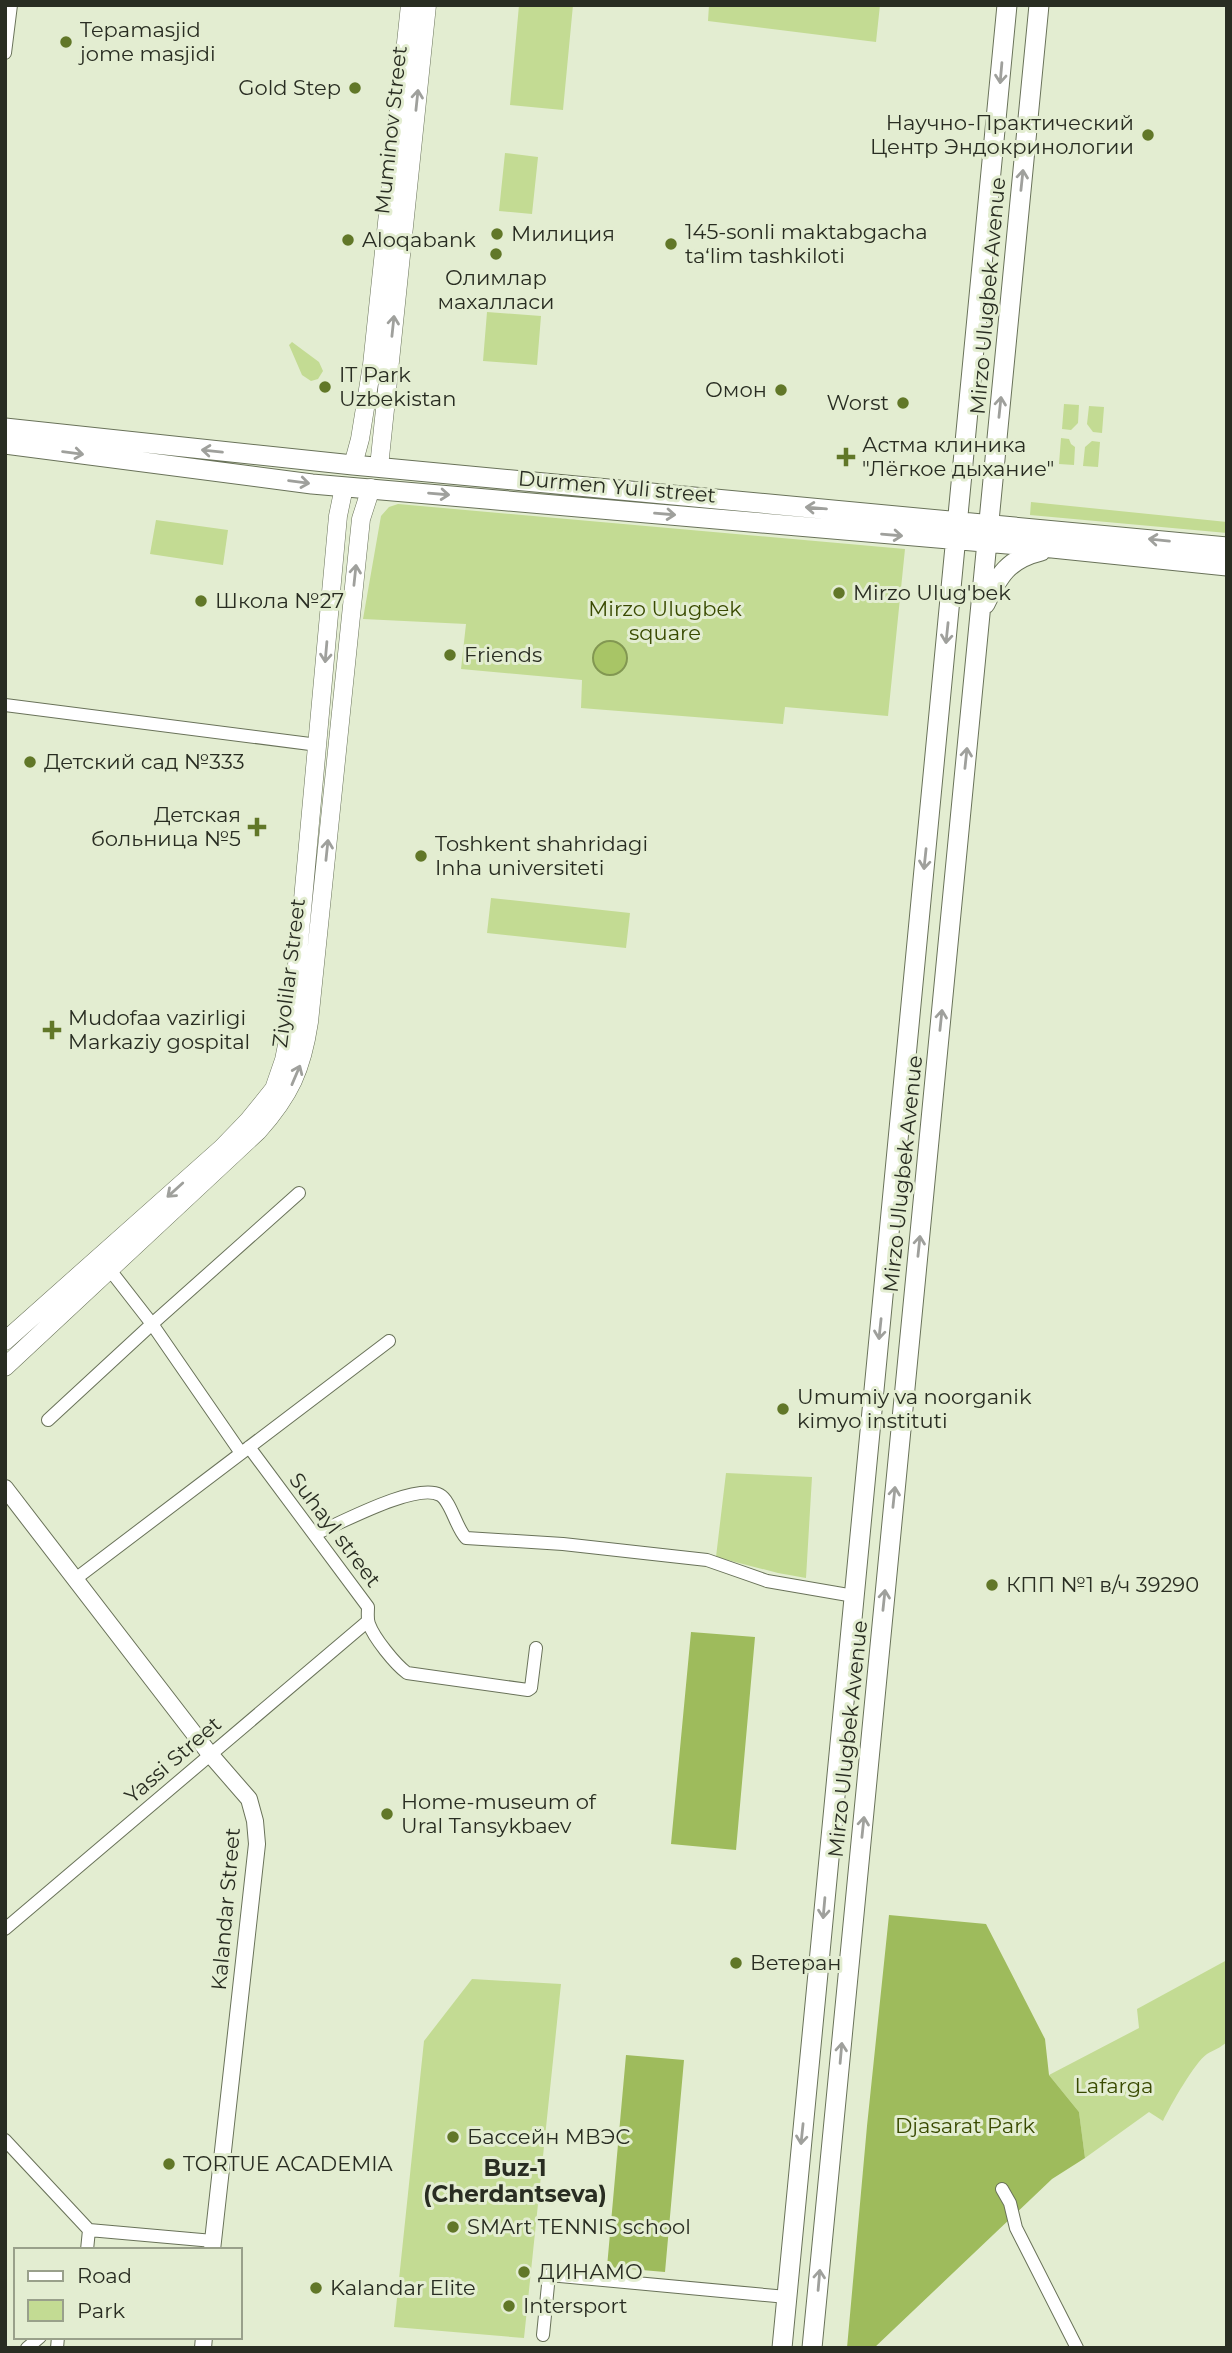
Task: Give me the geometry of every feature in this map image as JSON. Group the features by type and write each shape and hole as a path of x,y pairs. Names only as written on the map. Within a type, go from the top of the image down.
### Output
{"main road":[{"name":"Muminov Street","path":"353,466 372,365 410,5"},
{"name":"Muminov Street","path":"379,467 427,5"},
{"path":"1007,6 1039,8"},
{"name":"Mirzo Ulugbek Avenue","path":"782,2348 1007,6"},
{"name":"Mirzo Ulugbek Avenue","path":"812,2348 1039,8"},
{"name":"Durmen Yuli street","path":"5,428 957,531"},
{"name":"Durmen Yuli street","path":"5,444 344,486 957,531 1227,547"},
{"name":"Ziyolilar Street","path":"5,1367 72,1294 222,1148 274,1089 284,1060 292,1020 338,516 344,486 353,466"},
{"name":"Ziyolilar Street","path":"5,1341 110,1270 258,1130 286,1096 302,1060 309,1022 361,519 379,467"},
{"name":"Durmen Yuli street","path":"988,533 1052,548 1227,566"},
{"path":"980,614 1009,565 1024,555 1052,548"},
{"path":"857,1562 888,1565"}],"street":[{"path":"5,53 11,5"},
{"path":"5,705 318,745"},
{"path":"48,1420 299,1193"},
{"name":"Suhayl street","path":"110,1270 245,1450 315,1534 368,1607 368,1621 407,1674 528,1690 531,1688 536,1648"},
{"path":"74,1580 389,1341"},
{"name":"Kalandar Street","path":"5,1488 209,1753 249,1800 256,1821 257,1844 212,2246"},
{"path":"315,1534 410,1493 438,1494 445,1500 466,1538 563,1544 707,1560 767,1581 854,1596"},
{"name":"Yassi Street","path":"5,1929 209,1753 368,1621"},
{"path":"5,2140 89,2230 212,2246"},
{"path":"1002,2189 1010,2203 1016,2228 1077,2348"},
{"path":"87,2248 89,2230"},
{"path":"543,2335 549,2276 786,2297"}],"green space":[{"path":"519,5 573,5 563,110 510,105"},
{"path":"709,5 880,5 876,42 708,21"},
{"path":"505,153 538,157 532,214 499,211"},
{"path":"487,312 541,316 537,365 483,361"},
{"path":"292,342 319,362 323,371 318,379 311,381 302,375 289,345"},
{"path":"1064,404 1079,405 1078,423 1071,430 1062,429"},
{"path":"1089,406 1104,407 1102,433 1093,432 1087,424"},
{"path":"1061,438 1069,439 1075,447 1074,465 1059,464"},
{"path":"1092,441 1100,442 1098,467 1083,466 1085,447"},
{"path":"1031,502 1227,522 1227,533 1030,515"},
{"name":"Mirzo Ulugbek square","path":"398,504 905,549 888,716 785,707 783,724 581,708 582,680 461,669 466,624 363,619 381,516 389,507"},
{"path":"156,520 228,530 223,565 150,554"},
{"path":"491,898 630,913 626,948 487,933"},
{"path":"726,1473 812,1477 806,1578 716,1557"},
{"path":"691,1632 755,1637 736,1850 671,1844"},
{"name":"Djasarat Park","path":"889,1915 986,1924 1045,2039 1049,2075 1079,2112 1085,2158 1052,2179 874,2348 847,2348 867,2126"},
{"name":"Lafarga","path":"1227,1960 1227,2042 1207,2054 1196,2066 1163,2121 1149,2112 1085,2158 1079,2112 1049,2075 1139,2028 1137,2009"},
{"path":"472,1979 561,1984 524,2338 394,2327 424,2041"},
{"path":"626,2055 684,2060 665,2272 607,2267"}],"shaded area":[{"path":"610,641 622,646 627,658 622,670 610,675 598,670 593,658 598,646"}],"place":[{"name":"Tepamasjid jome masjidi","path":"66,42"},
{"name":"Gold Step","path":"355,88"},
{"name":"Научно-Практический Центр Эндокринологии","path":"1148,135"},
{"name":"Милиция","path":"497,234"},
{"name":"Aloqabank","path":"348,240"},
{"name":"145-sonli maktabgacha ta‘lim tashkiloti","path":"671,244"},
{"name":"Олимлар махалласи","path":"496,254"},
{"name":"IT Park Uzbekistan","path":"325,387"},
{"name":"Омон","path":"781,390"},
{"name":"Worst","path":"903,403"},
{"name":"Астма клиника \"Лёгкое дыхание\"","path":"846,457"},
{"name":"Mirzo Ulug'bek","path":"839,593"},
{"name":"Школа №27","path":"201,601"},
{"name":"Friends","path":"450,655"},
{"name":"Детский сад №333","path":"30,762"},
{"name":"Детская больница №5","path":"257,827"},
{"name":"Toshkent shahridagi Inha universiteti","path":"421,856"},
{"name":"Mudofaa vazirligi Markaziy gospital","path":"52,1030"},
{"name":"Umumiy va noorganik kimyo instituti","path":"783,1409"},
{"name":"КПП №1 в/ч 39290","path":"992,1585"},
{"name":"Home-museum of Ural Tansykbaev","path":"387,1814"},
{"name":"Ветеран","path":"736,1963"},
{"name":"Бассейн МВЭС","path":"453,2137"},
{"name":"TORTUE ACADEMIA","path":"169,2164"},
{"name":"SMArt TENNIS school","path":"453,2227"},
{"name":"ДИНАМО","path":"524,2272"},
{"name":"Kalandar Elite","path":"316,2288"},
{"name":"Intersport","path":"509,2306"}],"district":[{"name":"Buz-1 (Cherdantseva)","path":"515,2181"}]}
